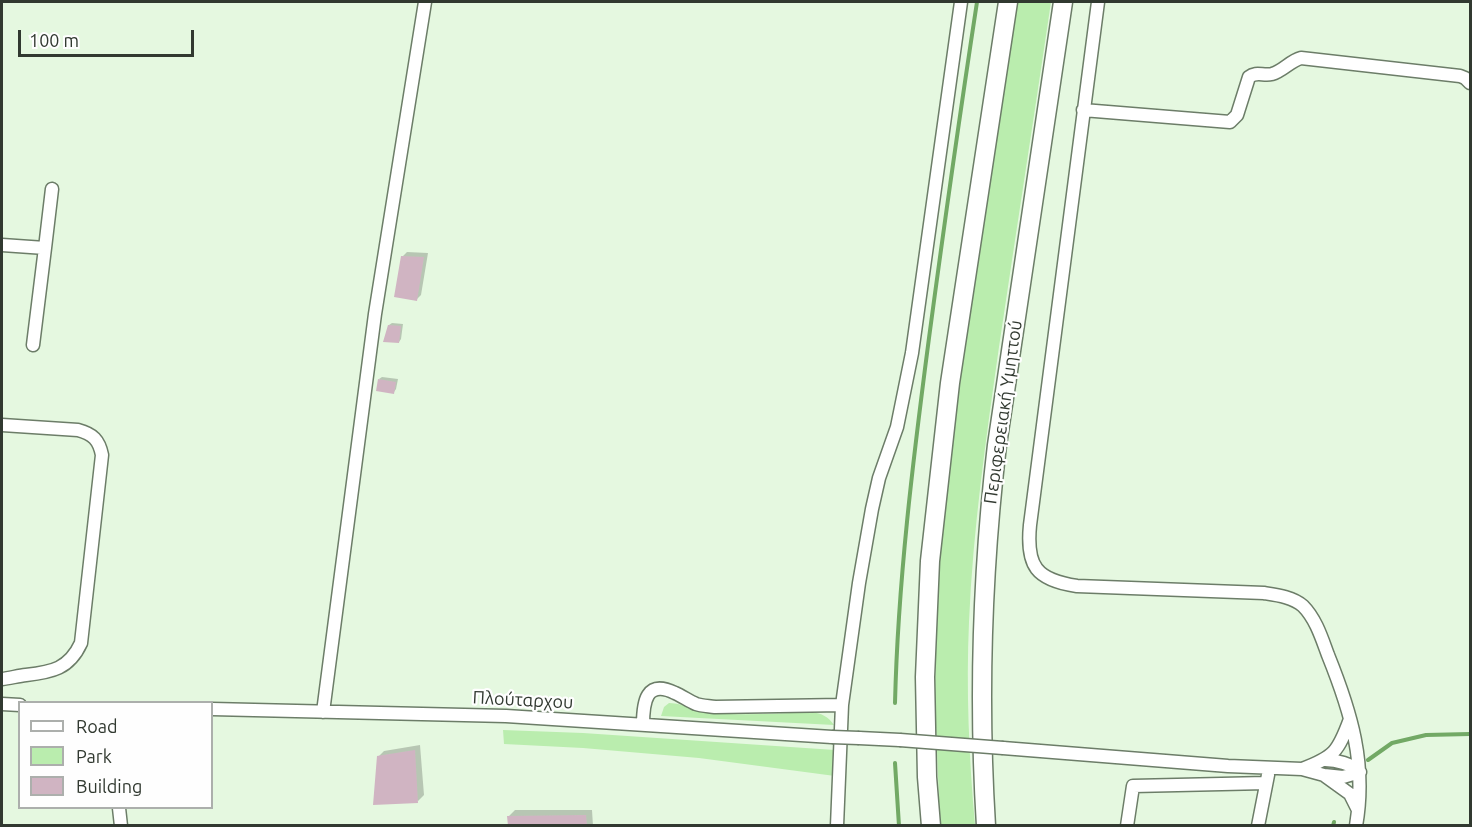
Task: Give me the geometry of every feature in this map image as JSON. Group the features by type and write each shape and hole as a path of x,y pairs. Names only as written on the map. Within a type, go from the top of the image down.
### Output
{"highway":[{"path":"931,825 927,777 925,677 930,561 950,383 1008,2"},
{"name":"Περιφερειακή Υμηττού","path":"986,825 981,666 983,589 990,501 1064,2"}],"street":[{"path":"323,712 375,314 425,2"},
{"path":"837,825 842,705 859,583 879,478 897,427 912,353 962,2"},
{"path":"1098,2 1028,541 1032,563 1045,578 1058,583 1077,586 1264,593 1291,599 1302,606 1312,618 1341,689 1350,718 1360,772 1356,825"},
{"path":"1083,110 1230,122 1237,115 1249,77 1255,73 1273,74 1293,60 1301,58 1460,76 1470,83"},
{"path":"33,345 52,189"},
{"path":"2,245 45,248"},
{"path":"2,425 78,430 88,433 96,439 102,455 81,643 71,660 58,668 44,674 2,679"},
{"path":"643,725 643,705 650,692 656,688 672,691 697,704 715,707 842,705"},
{"path":"2,704 18,705"},
{"name":"Πλούταρχου","path":"213,709 506,716 900,740 1302,769"},
{"path":"1302,769 1331,756 1343,739 1350,718"},
{"path":"1325,760 1345,764 1360,772"},
{"path":"1258,825 1269,768"},
{"path":"1302,769 1343,777 1360,772"},
{"path":"1324,775 1350,794 1358,810"},
{"path":"1127,825 1133,786 1266,783"},
{"path":"119,809 121,825"}],"green space":[{"path":"1017,2 1051,2 994,381 974,553 968,673 975,825 940,826 935,700 940,543 958,385"},
{"path":"669,703 726,714 812,712 825,716 834,725 661,716 664,707"},
{"path":"503,730 583,733 835,750 835,776 699,758 504,744"}],"building":[{"path":"401,256 424,257 417,301 394,297"},
{"path":"388,325 401,326 399,343 383,342"},
{"path":"378,379 396,382 394,394 376,391"},
{"path":"415,750 418,803 373,805 377,756"},
{"path":"586,815 587,826 508,826 507,816"}],"waterway":[{"path":"895,703 899,612 912,475 940,254 977,2"},
{"path":"1368,760 1392,743 1426,735 1470,734"},
{"path":"895,763 899,826"},
{"path":"1333,826 1334,822"}]}
